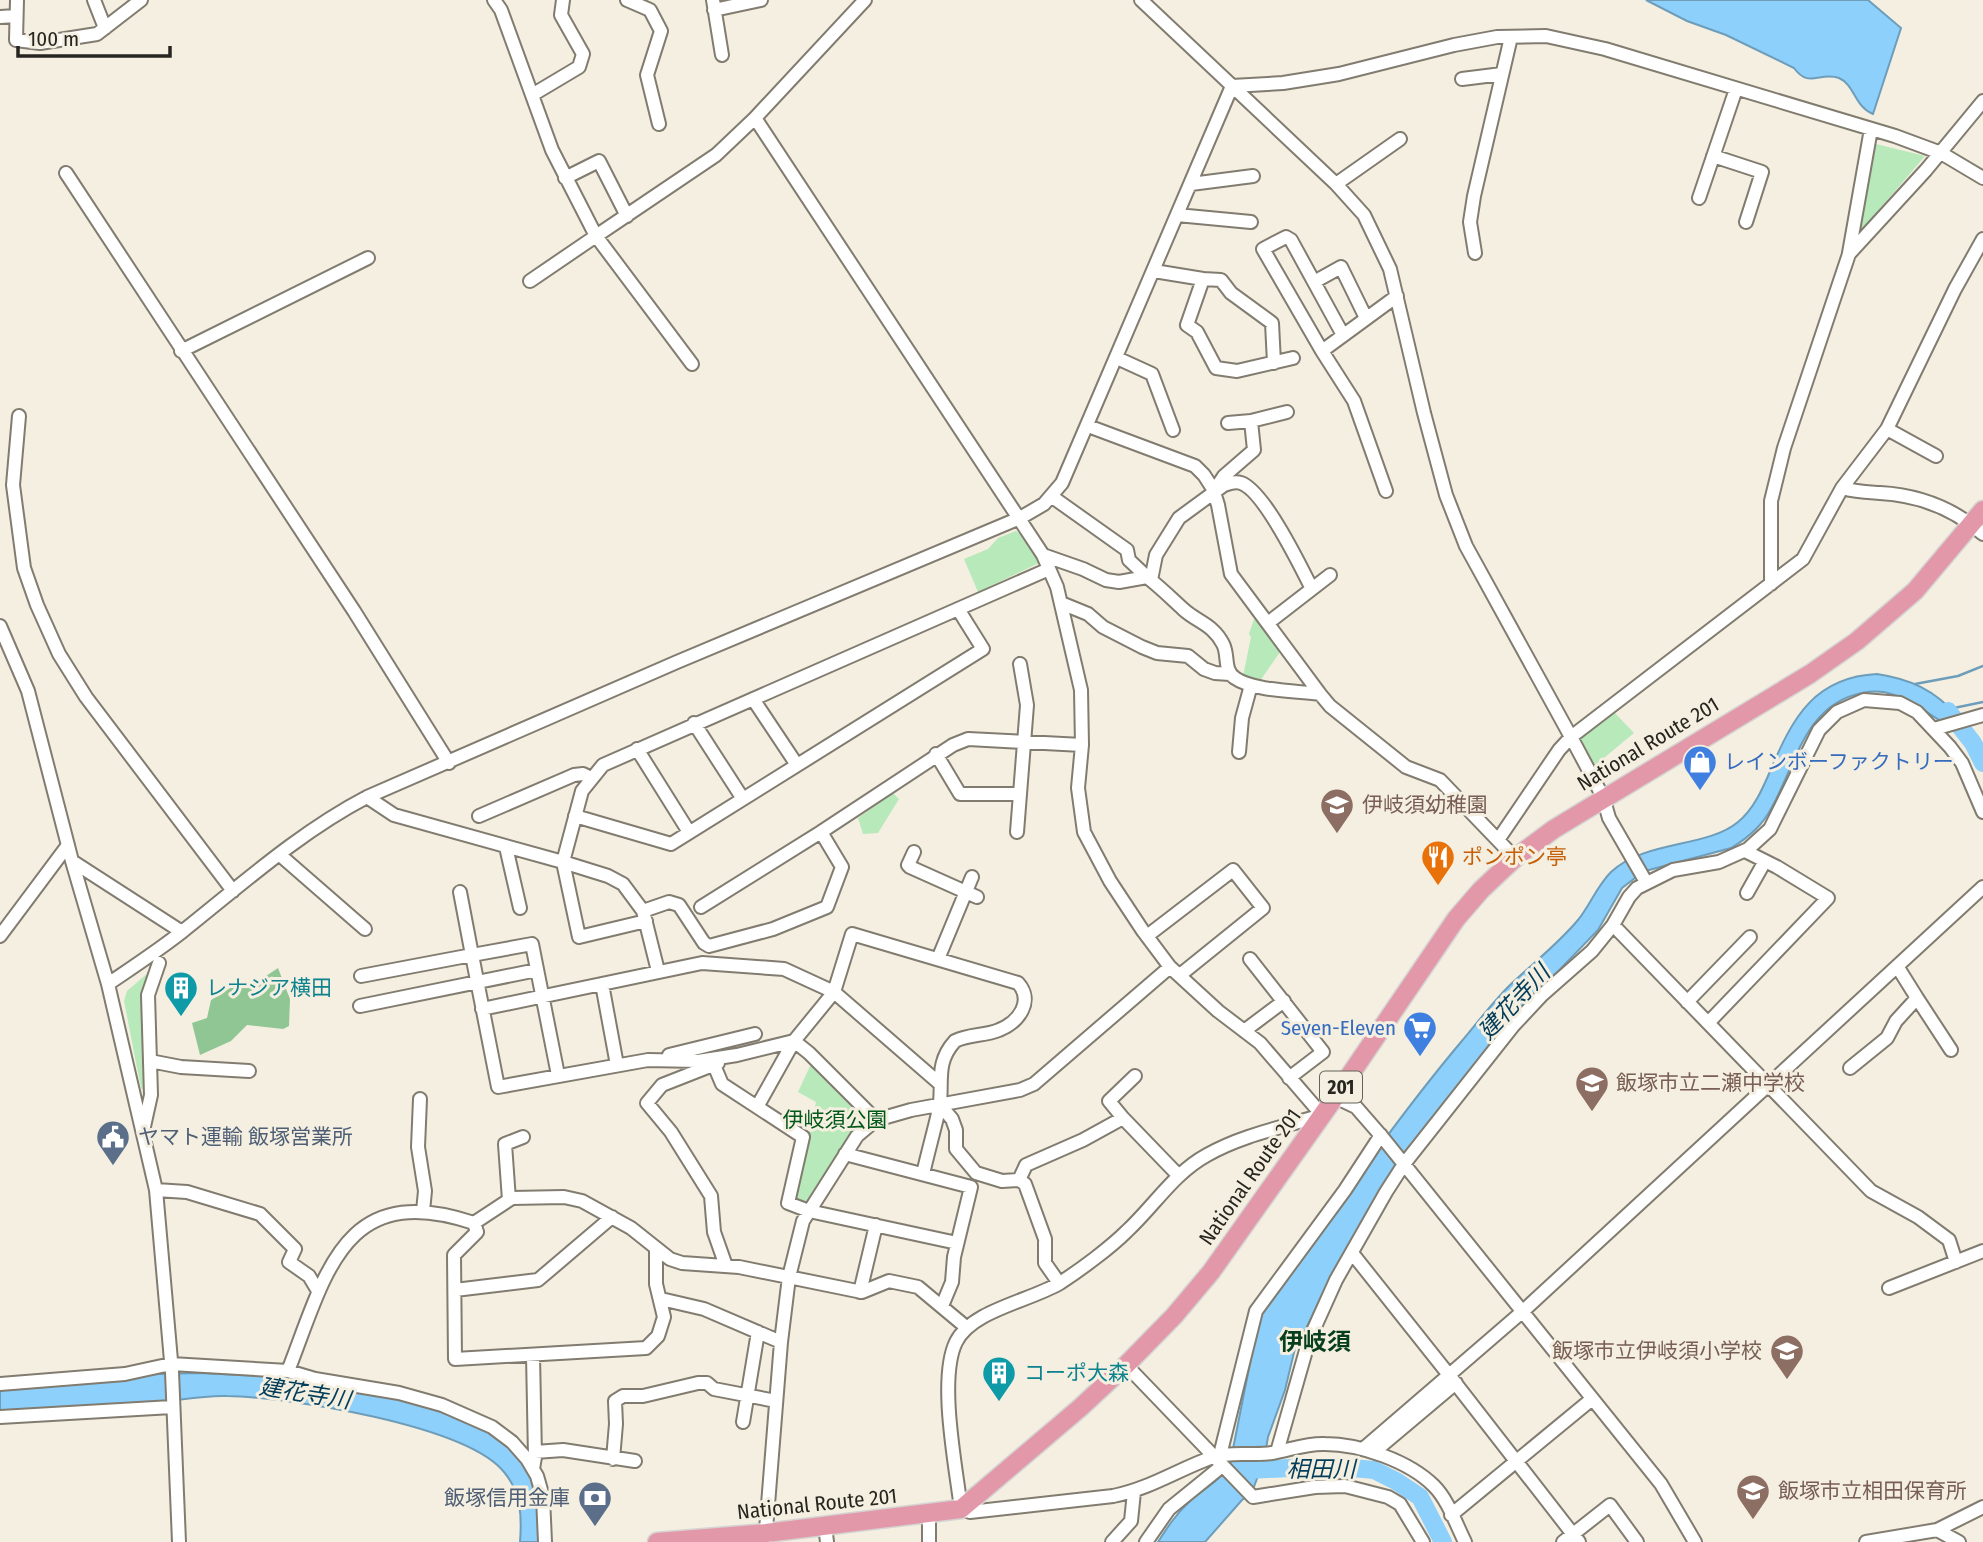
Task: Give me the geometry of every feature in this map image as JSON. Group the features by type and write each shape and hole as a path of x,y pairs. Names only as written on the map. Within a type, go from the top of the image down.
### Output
{"highway":[{"name":"National Route 201","path":"657,1542 826,1534 961,1509 1081,1407 1174,1316 1210,1272 1335,1097 1456,919 1481,890 1515,858 1554,829 1810,674 1857,641 1915,591 1979,523"}],"street":[{"path":"17,0 16,40 40,43 97,34 141,0"},
{"path":"94,0 105,28"},
{"path":"494,0 501,10 552,150 596,236 692,364"},
{"path":"532,95 579,67 582,61 583,54 561,15 563,0"},
{"path":"626,0 650,10 661,31 647,75 659,124"},
{"path":"722,55 714,5 761,0"},
{"path":"530,281 716,155 755,118 865,0"},
{"path":"1141,0 1336,184 1364,215 1390,269 1443,483 1466,546 1572,737 1603,797 1609,818 1645,879"},
{"path":"0,17 16,16"},
{"path":"1232,86 1283,83 1339,74 1497,37 1546,36 1595,47 1871,129 1941,153 1983,178"},
{"path":"1475,253 1470,222 1511,37"},
{"path":"1462,79 1502,74"},
{"path":"108,984 182,932 280,855 367,797 1020,518 1044,504 1062,483 1088,426 1232,86"},
{"path":"1699,198 1736,89"},
{"path":"1849,254 1978,114 1983,101"},
{"path":"755,118 1043,555 1061,603 1081,690 1082,745 1078,788 1084,832 1110,881 1147,936 1175,971 1259,1043 1322,1115 1238,1140 1192,1163 1127,1232 1059,1283 966,1327 952,1353 947,1382 961,1509 970,1512 1134,1492 1221,1460 1323,1443 1369,1450 1422,1476 1435,1487 1465,1542"},
{"path":"1770,584 1771,501 1784,448 1849,254 1871,129"},
{"path":"1336,184 1400,139"},
{"path":"1713,156 1762,172 1746,222"},
{"path":"565,178 598,160 627,216"},
{"path":"66,173 354,611 449,763"},
{"path":"1191,184 1253,176"},
{"path":"1177,215 1251,222"},
{"path":"1343,335 1291,240 1286,237 1263,249 1354,401 1386,491"},
{"path":"1499,840 1559,750 1572,737 1803,559 1842,488 1887,429 1955,289 1983,239"},
{"path":"181,351 369,258"},
{"path":"1314,282 1341,267 1366,318"},
{"path":"1154,271 1221,280 1231,293 1272,323 1274,363"},
{"path":"1203,279 1187,325 1197,332 1216,368 1237,371 1293,358"},
{"path":"1322,351 1397,296"},
{"path":"1117,358 1152,374 1173,430"},
{"path":"1228,423 1251,421 1287,412"},
{"path":"19,416 13,485 24,568 37,606 60,654 86,697 233,891"},
{"path":"1214,492 1224,475 1254,450 1251,421"},
{"path":"1088,426 1195,466 1214,492 1231,574 1320,694 1330,706 1406,767 1440,780 1515,858"},
{"path":"1887,429 1936,456"},
{"path":"1149,579 1156,555 1178,518 1233,482 1253,491 1279,528 1312,589"},
{"path":"1842,488 1863,494 1881,493 1920,500 1979,523"},
{"path":"1051,496 1127,551 1129,560 1170,595 1184,611 1208,624 1224,646 1230,674"},
{"path":"1043,555 1106,580 1119,582 1149,579"},
{"path":"821,832 842,867 831,900 827,907 818,912 773,929 709,946 704,943 680,905 669,902 644,916 579,937 563,862 582,791 603,765 1049,569"},
{"path":"1268,623 1330,575"},
{"path":"1061,603 1088,614 1103,626 1157,653 1188,656 1204,669 1230,674 1251,685 1320,694"},
{"path":"575,816 670,844 983,649 958,609"},
{"path":"0,626 4,643 28,691 72,861 108,984 156,1190 172,1368 179,1542"},
{"path":"1017,832 1027,705 1020,664"},
{"path":"1239,752 1242,718 1251,685"},
{"path":"753,699 797,765"},
{"path":"1273,1453 1309,1340 1336,1280 1403,1163 1513,1026 1542,995 1592,951 1613,925 1629,897 1645,879 1673,870 1719,862 1745,851 1770,829 1819,730 1837,712 1864,700 1900,703 1937,728 1962,763 1983,812"},
{"path":"1937,728 1983,715"},
{"path":"694,723 743,799"},
{"path":"701,907 821,832 936,754 968,739 1082,745"},
{"path":"637,749 689,832"},
{"path":"936,754 960,794 1020,794"},
{"path":"479,816 574,775 583,774 591,778"},
{"path":"367,797 394,815 563,862 608,876 623,884 644,916 658,971"},
{"path":"0,936 68,845"},
{"path":"506,847 520,908"},
{"path":"1708,1023 1768,971 1828,898 1745,851"},
{"path":"914,852 908,865 910,867 972,895"},
{"path":"280,855 365,929"},
{"path":"72,861 182,932"},
{"path":"1753,890 1765,861"},
{"path":"766,1537 781,1342 789,1277 803,1221 845,1154 857,1136 876,1120 911,1110 1020,1090 1034,1084 1175,971 1263,908 1233,870 1147,936"},
{"path":"938,959 972,895 972,877"},
{"path":"1369,1450 1452,1379 1983,887"},
{"path":"460,892 498,1087 648,1060 755,1034"},
{"path":"1613,925 1871,1191 1919,1217 1949,1240 1956,1262"},
{"path":"757,1107 794,1041 834,992 852,934 1018,983 1025,995 1026,1005 1021,1014 999,1030 955,1041 945,1058 939,1083 940,1105 923,1174"},
{"path":"1687,1002 1750,937"},
{"path":"361,976 532,944 558,1075"},
{"path":"1250,959 1323,1052 1289,1078"},
{"path":"482,1009 702,962 784,970 834,992 939,1083"},
{"path":"142,1134 150,1108 148,995 159,963"},
{"path":"1897,966 1951,1050"},
{"path":"360,1006 537,970"},
{"path":"602,984 617,1065"},
{"path":"1850,1068 1887,1038 1896,1021 1917,998"},
{"path":"1244,1031 1284,1001"},
{"path":"648,1060 698,1061 794,1041"},
{"path":"794,1041 876,1120"},
{"path":"726,1266 714,1232 711,1196 671,1132 647,1102 662,1085 737,1055"},
{"path":"150,1061 181,1067 249,1072"},
{"path":"714,1065 722,1084 803,1137 788,1203 809,1211 957,1243"},
{"path":"1135,1076 1109,1101 1179,1176"},
{"path":"1335,1097 1356,1107 1382,1136 1661,1484 1695,1542"},
{"path":"420,1098 418,1147 425,1191 423,1211"},
{"path":"940,1105 952,1119 956,1130 956,1149 976,1173 1002,1181 1019,1180 1025,1184 1045,1239 1045,1263 1059,1283"},
{"path":"1019,1180 1026,1165 1083,1140 1123,1118"},
{"path":"1146,1542 1169,1509 1221,1460 1256,1311 1382,1136"},
{"path":"509,1200 505,1144 523,1138"},
{"path":"845,1154 971,1187 954,1257 954,1274 942,1306"},
{"path":"156,1190 187,1192 260,1214 295,1249 289,1262 309,1276 318,1291"},
{"path":"474,1223 509,1200 541,1196 564,1197 582,1201 612,1217 631,1228 670,1259 682,1263 726,1266 860,1292 890,1281 918,1287 966,1327"},
{"path":"288,1371 318,1291 349,1239 366,1224 383,1215 423,1211 451,1215 474,1223"},
{"path":"455,1290 538,1280 612,1217"},
{"path":"474,1223 477,1232 454,1255 455,1359 646,1348 658,1336 664,1317 656,1284 656,1248"},
{"path":"860,1292 876,1225"},
{"path":"1889,1288 1983,1251"},
{"path":"1352,1253 1577,1538"},
{"path":"661,1299 704,1309 781,1342"},
{"path":"743,1422 758,1332"},
{"path":"533,1355 533,1469"},
{"path":"1126,1365 1221,1460 1253,1497 1315,1487 1345,1486 1388,1497 1400,1504 1423,1542"},
{"path":"0,1384 172,1368 288,1371 315,1379 399,1393 442,1405 492,1427 512,1442 527,1459 543,1497 545,1542"},
{"path":"613,1459 615,1401 619,1398 643,1396 698,1382 707,1383 714,1389 776,1401"},
{"path":"1451,1515 1592,1399"},
{"path":"0,1417 173,1404"},
{"path":"535,1452 563,1450 635,1461"},
{"path":"1112,1542 1131,1521 1134,1492"},
{"path":"1563,1542 1577,1538 1610,1505 1637,1542"},
{"path":"1866,1542 1937,1530 1983,1507"},
{"path":"929,1514 929,1542"},
{"path":"1937,1530 1959,1542"}],"green space":[{"path":"1876,144 1925,156 1860,232"},
{"path":"1016,531 1025,538 1039,563 978,592 964,559 988,549 998,538"},
{"path":"1256,613 1282,649 1260,681 1243,676 1251,637 1249,634"},
{"path":"1613,711 1634,733 1593,767 1580,743 1581,735"},
{"path":"893,793 899,799 878,833 863,834 858,818"},
{"path":"278,968 290,999 289,1026 283,1029 247,1025 231,1041 200,1055 192,1023 207,1018 211,1000 230,988 254,984"},
{"path":"149,972 146,990 146,1090 143,1090 124,1001 127,991"},
{"name":"伊岐須公園","path":"812,1062 869,1118 806,1207 793,1202 816,1102 798,1092"}],"water":[{"path":"1646,0 1868,0 1901,28 1873,114 1862,106 1848,85 1839,78 1805,77 1794,68 1726,35 1687,21"},
{"path":"1877,674 1921,687 1940,699 1957,716 1941,721 1907,700 1882,692 1862,693 1843,699 1815,722 1796,754 1768,814 1749,835 1731,848 1649,870 1622,888 1598,930 1513,1018 1430,1123 1323,1293 1306,1329 1297,1340 1285,1390 1252,1492 1205,1542 1158,1542 1184,1507 1216,1480 1230,1464 1259,1318 1388,1135 1485,1013 1509,986 1570,929 1611,872 1641,854 1710,836 1738,822 1758,798 1788,733 1809,703 1837,683"},
{"path":"201,1373 284,1377 398,1398 469,1421 503,1440 527,1467 541,1504 542,1542 520,1542 520,1514 514,1488 504,1472 484,1455 453,1440 374,1417 291,1402 219,1396 0,1414 0,1387"}],"waterway":[{"path":"1915,684 1958,676 1983,666"},
{"path":"1949,709 1983,702"},
{"name":"建花寺川","path":"1948,711 1973,743 1983,763"},
{"name":"相田川","path":"1248,1470 1330,1466 1374,1470 1420,1497 1443,1542"}],"place":[{"name":"レインボーファクトリー","path":"1700,792"},
{"name":"伊岐須幼稚園","path":"1337,835"},
{"name":"ポンポン亭","path":"1438,887"},
{"name":"レナジア横田","path":"181,1018"},
{"name":"Seven-Eleven","path":"1420,1058"},
{"name":"飯塚市立二瀬中学校","path":"1592,1113"},
{"name":"ヤマト運輸 飯塚営業所","path":"113,1167"},
{"name":"飯塚市立伊岐須小学校","path":"1787,1381"},
{"name":"コーポ大森","path":"999,1403"},
{"name":"飯塚市立相田保育所","path":"1753,1521"},
{"name":"飯塚信用金庫","path":"595,1528"}],"district":[{"name":"伊岐須","path":"1315,1342"}]}
